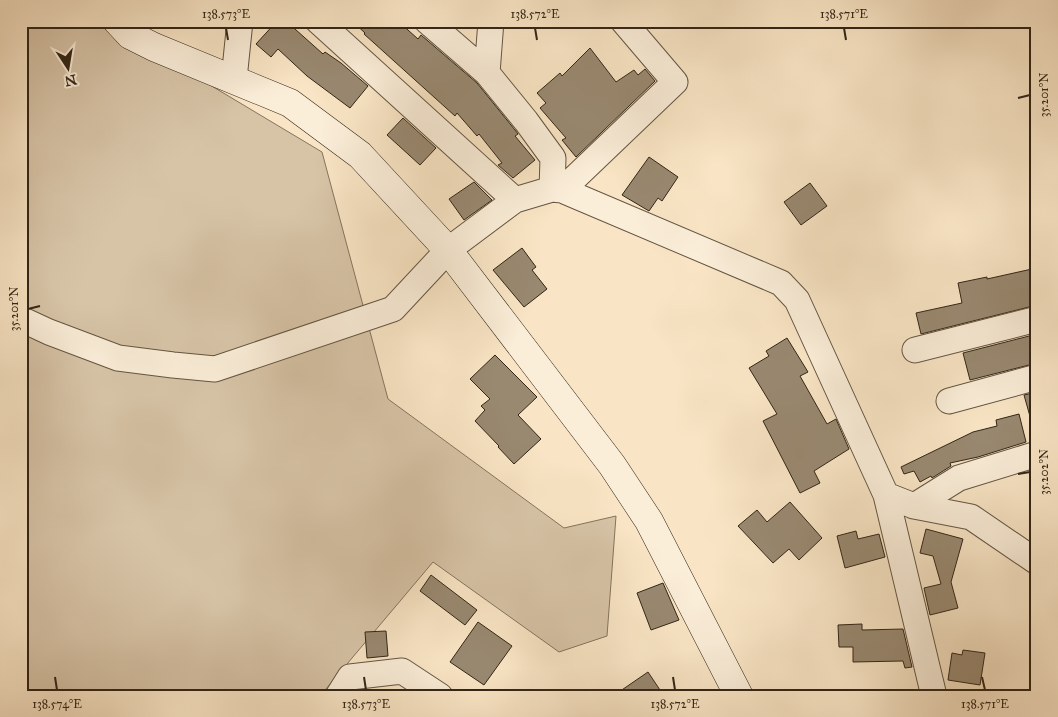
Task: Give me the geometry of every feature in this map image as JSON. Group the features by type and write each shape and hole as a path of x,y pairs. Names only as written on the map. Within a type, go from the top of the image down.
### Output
{"street":[{"path":"117,21 130,35 154,47 290,103 360,154 448,250 612,465 649,521 739,696"},
{"path":"234,79 240,21"},
{"path":"318,21 515,200"},
{"path":"427,21 487,73 526,121 553,158 557,189"},
{"path":"487,73 491,21"},
{"path":"21,319 49,332 118,358 215,369 393,309 448,250 515,200 557,189 675,82 622,21"},
{"path":"557,189 781,284 797,300 886,495 934,696"},
{"path":"915,350 1037,319"},
{"path":"949,401 1037,377"},
{"path":"914,506 959,478 1037,454"},
{"path":"886,495 914,506 970,517 1037,562"},
{"path":"338,696 350,677 402,671 440,696"}],"shaded area":[{"path":"21,21 103,21 322,152 388,399 564,528 616,516 607,636 559,652 433,562 320,696 21,696"}],"building":[{"path":"277,21 286,21 323,54 325,52 341,63 368,86 350,108 307,76 278,49 271,57 256,44"},
{"path":"352,21 398,21 418,39 421,35 477,83 515,130 518,134 515,136 535,160 513,178 498,165 502,163 479,134 477,136 457,113 455,116"},
{"path":"590,48 616,82 634,70 638,75 645,69 655,81 576,157 562,140 566,138 540,108 546,103 537,93 560,73 562,76"},
{"path":"403,118 436,148 420,165 387,135"},
{"path":"649,157 678,177 662,201 658,198 649,211 622,195"},
{"path":"474,182 492,200 464,220 449,199"},
{"path":"810,183 827,206 801,225 784,202"},
{"path":"522,248 536,267 532,270 547,289 524,307 493,270"},
{"path":"1032,269 1033,274 1037,276 1037,305 921,334 916,313 962,303 958,283"},
{"path":"1037,334 1037,363 970,380 963,353"},
{"path":"787,338 808,372 800,376 827,424 836,419 849,449 814,471 820,483 800,493 763,421 777,414 749,368 769,356 766,351"},
{"path":"495,355 537,397 518,415 541,439 514,464 475,421 485,410 481,406 490,399 470,379"},
{"path":"1037,392 1037,419 1031,420 1024,395"},
{"path":"1019,414 1026,442 978,457 950,463 951,466 932,478 931,476 920,482 914,471 904,474 901,467 973,432 997,426 996,420"},
{"path":"790,502 822,538 799,560 789,549 773,563 738,526 757,510 767,522"},
{"path":"926,529 963,539 951,582 958,608 930,615 924,588 941,584 933,556 920,553"},
{"path":"856,531 858,539 879,534 885,557 845,568 837,536"},
{"path":"431,575 477,610 465,625 420,591"},
{"path":"663,583 679,620 651,630 637,593"},
{"path":"478,622 512,646 484,685 450,662"},
{"path":"862,624 862,630 903,629 912,667 905,668 903,661 853,662 853,647 839,647 838,625"},
{"path":"386,631 388,656 367,658 365,632"},
{"path":"963,650 985,653 980,685 948,680 952,653 962,655"},
{"path":"648,672 664,696 613,696"}]}
